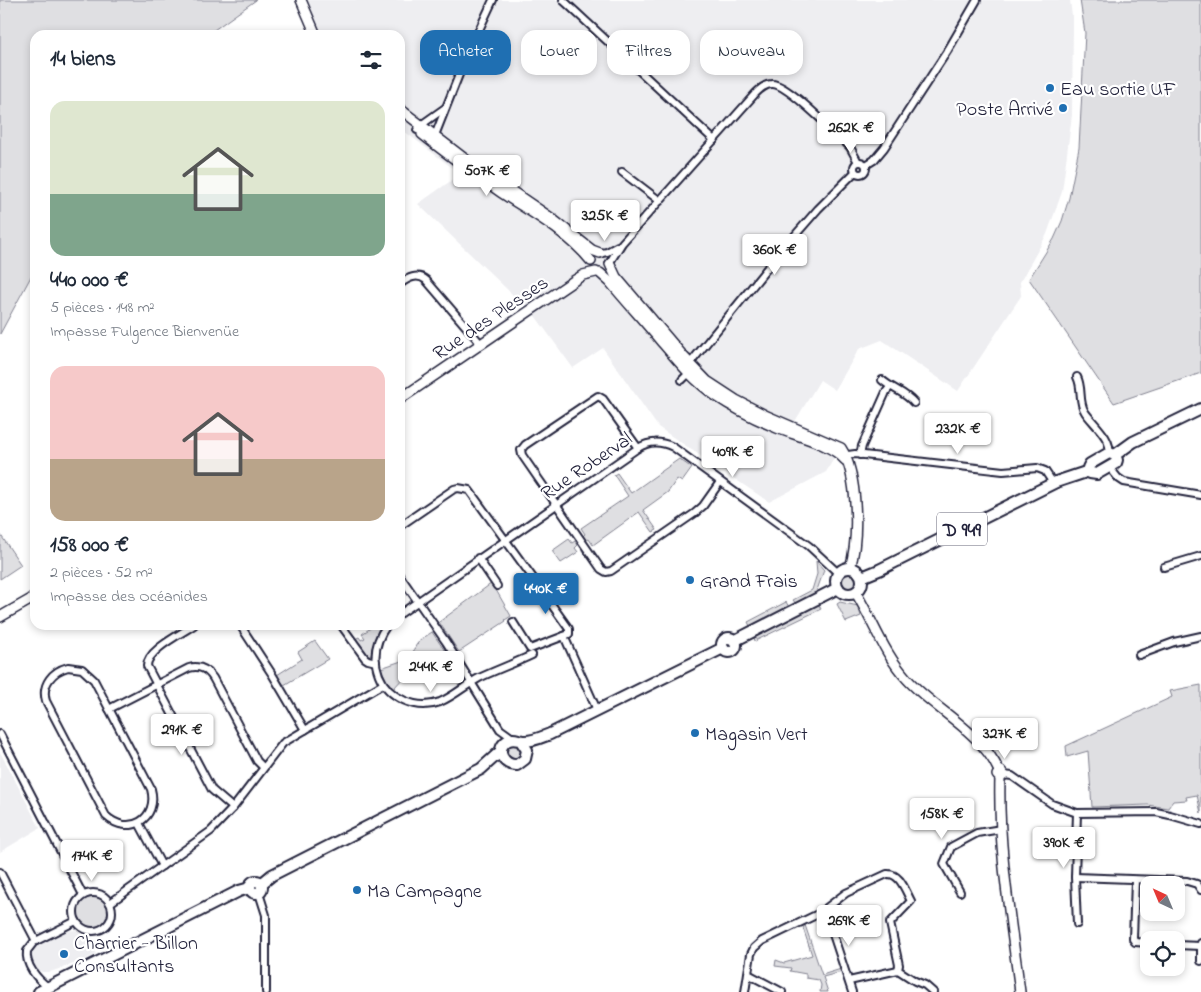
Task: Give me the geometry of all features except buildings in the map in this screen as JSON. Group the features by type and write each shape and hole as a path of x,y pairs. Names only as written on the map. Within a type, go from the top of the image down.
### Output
{"main road":[{"path":"1112,454 1117,458 1116,463 1110,468 1095,475 1089,471 1090,464 1201,409"},
{"name":"D 949","path":"862,577 1053,483 1089,471"},
{"path":"850,568 858,572 862,577 862,586 856,592 845,594 838,588 836,579 838,573 850,568"},
{"path":"481,769 508,741 533,740 550,734 723,648 722,643 726,639 730,638 734,641 838,588"},
{"path":"527,753 550,734"},
{"path":"42,990 239,891 257,888 272,875 481,769 507,764 514,766 520,764 526,759 527,753 526,746 517,740"},
{"path":"502,748 502,758 507,764"}],"street":[{"path":"301,0 314,30"},
{"path":"433,139 493,0"},
{"path":"564,0 714,140"},
{"path":"866,165 876,158 890,140 948,50 977,0"},
{"path":"310,20 317,30"},
{"path":"598,272 608,269 622,244 759,90 771,84 790,92 850,146 858,162"},
{"path":"419,128 446,107"},
{"path":"405,114 465,168 558,231 581,250 591,262 592,268 610,282 703,386 732,406 764,422 843,455 860,455 1003,471 1037,468 1045,471 1053,483"},
{"path":"405,120 419,128"},
{"path":"433,139 551,218 592,250 606,255 616,277 688,369"},
{"path":"858,162 863,162 866,165"},
{"path":"682,380 688,369 783,250 818,209 855,172 854,167 858,162"},
{"path":"855,172 860,175 864,174 867,170 866,165"},
{"path":"622,172 660,201"},
{"path":"591,262 594,256 622,244"},
{"name":"Rue des Plesses","path":"575,280 591,262"},
{"name":"Rue des Plesses","path":"405,397 575,280 583,275 598,272"},
{"path":"405,282 415,277 423,277 481,344"},
{"path":"1078,377 1082,407 1110,445 1112,454"},
{"path":"882,380 914,403"},
{"path":"860,455 866,437 890,387"},
{"path":"638,448 600,396 595,397 525,445 521,450 522,455 601,569 608,572 695,513 703,506 720,482"},
{"name":"Rue Roberval","path":"405,610 638,448 649,443 666,444 809,546 838,573"},
{"path":"843,455 848,464 854,487 855,546 850,568"},
{"path":"1110,468 1124,482 1201,495"},
{"path":"405,523 454,489 464,488 473,494 504,540 533,578"},
{"path":"1164,567 1201,556"},
{"path":"478,558 497,586"},
{"path":"405,583 472,682 500,729 502,748"},
{"path":"856,592 884,646 906,678 983,747 1001,775 999,808 1020,992"},
{"path":"513,622 530,649 569,634 569,629 544,594"},
{"path":"0,617 30,600"},
{"path":"186,630 159,648 148,660 148,670 212,790 233,808"},
{"path":"243,630 305,730"},
{"path":"345,630 365,658 376,662"},
{"path":"384,630 378,642 376,662 383,684 404,701 427,704 446,699 472,682 532,655"},
{"path":"564,636 597,710"},
{"path":"1139,655 1174,642 1201,636"},
{"path":"68,667 82,669 94,680 148,784 153,800 149,812 139,823 122,825 106,816 46,701 46,685 50,678 61,669 68,667"},
{"path":"110,709 189,668 198,667 207,671 213,678 257,761 263,768"},
{"path":"110,903 211,831 233,808 283,742 383,684"},
{"path":"500,729 517,740"},
{"path":"0,734 84,895"},
{"path":"1001,775 1012,776 1052,804 1077,813 1156,812 1201,824"},
{"path":"1077,813 1075,877 1077,924"},
{"path":"139,823 162,866"},
{"path":"960,892 944,864 951,847 977,833 1001,829"},
{"path":"0,872 36,941"},
{"path":"745,992 754,948 762,941 820,913 846,893 892,873 898,877 911,901 890,923 899,965 898,970"},
{"path":"1075,877 1187,881 1196,884 1201,890"},
{"path":"1135,880 1133,940 1140,942"},
{"path":"257,888 266,915 266,992"},
{"path":"97,893 104,896 110,903 111,918 102,929 86,930 76,921 74,907 84,895 97,893"},
{"path":"824,910 852,992"},
{"path":"42,990 26,954 36,941 76,921"},
{"path":"1201,942 1201,961"},
{"path":"1185,945 1201,946"},
{"path":"849,981 898,970 933,992"},
{"path":"748,974 782,992"}],"shaded area":[{"path":"0,0 256,0 214,30 30,30 30,278 0,334"},
{"path":"304,0 1070,0 1073,24 1072,115 1062,192 1047,234 1020,282 1021,296 958,391 882,340 859,349 835,390 820,380 794,423 843,443 826,472 769,502 658,427 603,348 573,368 536,317 418,204 459,173 405,132 405,30 314,30"},
{"path":"1080,0 1201,0 1201,373 1114,403 1029,279 1054,239 1062,221 1069,198 1079,148 1085,33"},
{"path":"679,459 692,468 682,482 677,479 668,492 643,510 657,530 653,532 639,512 593,545 589,539 585,541 582,537 585,534 581,528 628,496 614,475 617,473 631,493"},
{"path":"0,534 21,565 0,579"},
{"path":"569,539 572,543 575,541 578,545 575,548 578,552 561,563 552,551"},
{"path":"816,561 824,570 816,593 796,604 793,600 812,590 817,574"},
{"path":"849,572 855,575 858,581 855,587 849,590 843,587 840,581 843,575"},
{"path":"492,583 511,616 459,652 439,622"},
{"path":"786,602 789,607 750,626 748,622"},
{"path":"840,602 858,606 861,616 846,622 837,604"},
{"path":"818,603 821,609 755,641 754,638 763,633 762,631"},
{"path":"368,630 378,630 371,654 367,657 355,639 359,637 361,640 365,638 362,634"},
{"path":"432,632 447,654 431,663 422,665 417,663 393,689 388,684 381,668 413,657 416,645"},
{"path":"315,641 328,659 284,685 277,675 302,659 298,652"},
{"path":"1201,685 1201,813 1197,795 1186,797 1187,800 1173,801 1168,808 1148,805 1092,807 1088,751 1067,757 1066,746 1172,697 1170,691"},
{"path":"511,743 518,744 523,751 519,760 508,760 505,750"},
{"path":"0,752 40,828 0,852"},
{"path":"93,896 105,900 109,912 105,924 93,928 81,924 77,912 81,900"},
{"path":"805,925 822,975 841,969 842,972 823,977 828,992 820,992 821,985 819,980 806,978 806,974 790,971 791,968 775,966 776,960 784,963 812,955 803,928"},
{"path":"76,930 83,935 92,937 96,954 50,972 42,972 37,969 30,958 33,948 65,931"}],"place":[{"name":"Eau sortie UF","path":"1050,88"},
{"name":"Poste Arrivé","path":"1063,108"},
{"name":"Grand Frais","path":"690,580"},
{"name":"Magasin Vert","path":"695,733"},
{"name":"Ma Campagne","path":"357,890"},
{"name":"Charrier - Billon Consultants","path":"64,954"}]}
